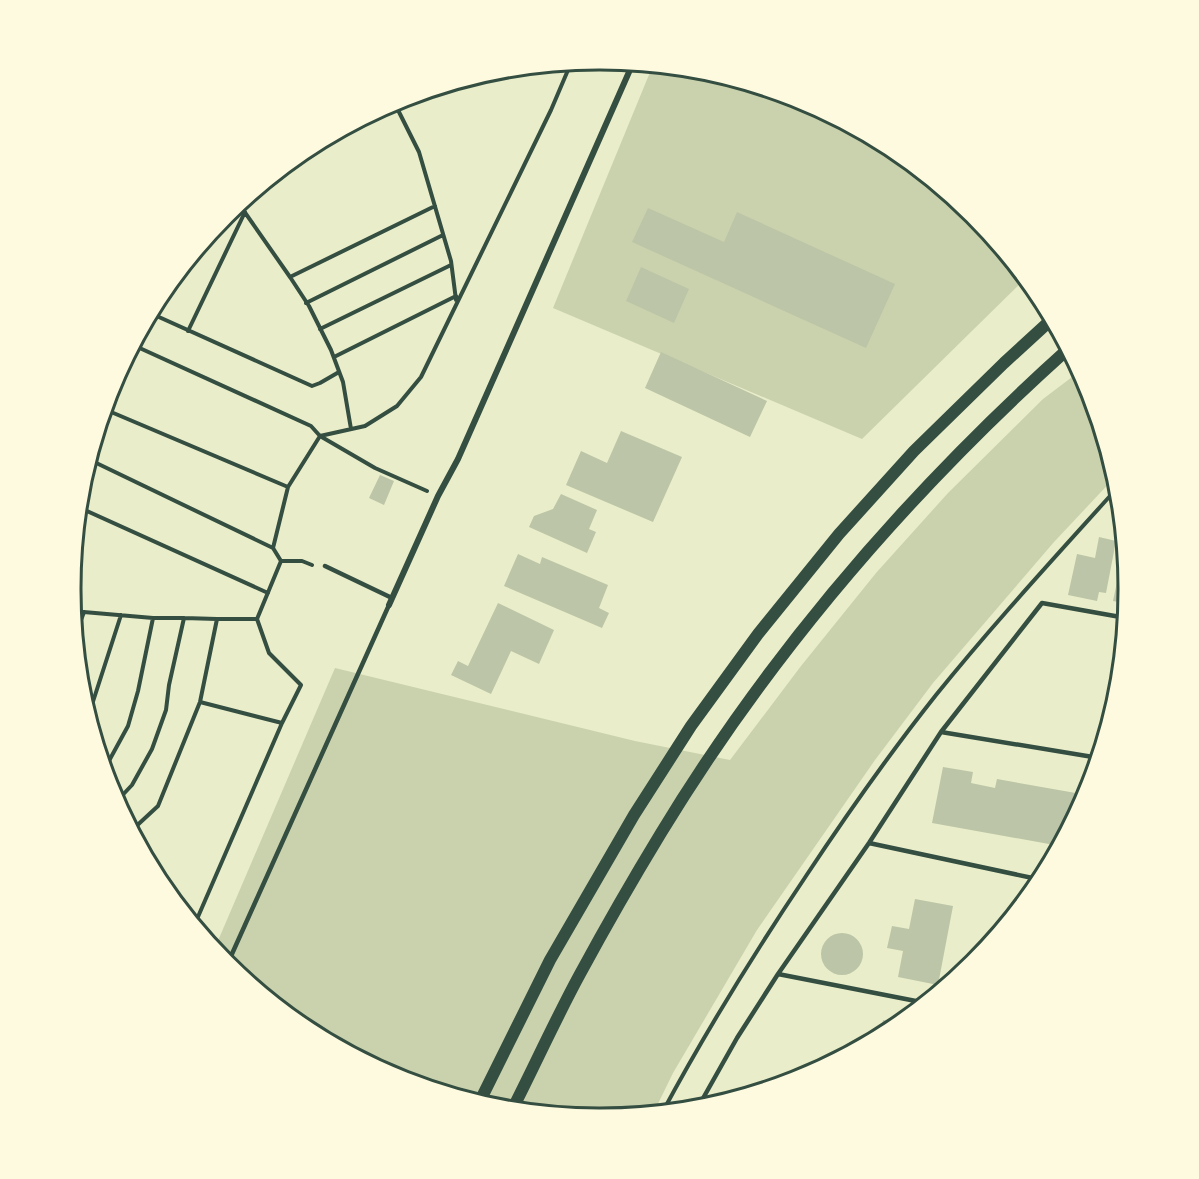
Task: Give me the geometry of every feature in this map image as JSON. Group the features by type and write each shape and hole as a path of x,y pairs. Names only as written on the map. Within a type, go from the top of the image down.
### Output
{"main road":[{"path":"482,1095 550,960 634,815 691,726 758,634 839,534 914,451 1046,325"},
{"path":"516,1102 580,974 661,833 715,748 784,654 860,559 937,475 1062,354"}],"street":[{"path":"389,605 438,496 458,459 629,72"}],"lane":[{"path":"325,566 392,598"},
{"path":"704,1098 737,1038 778,974 941,732 1042,603 1117,616"},
{"path":"232,955 389,605"},
{"path":"941,732 1091,757"},
{"path":"868,843 1031,878"},
{"path":"778,974 915,1001"}],"path":[{"path":"273,548 288,487 320,436 365,426 397,406 421,377 551,110 567,72"},
{"path":"398,111 419,152 452,266 456,302"},
{"path":"290,277 435,207"},
{"path":"188,331 245,212 306,303 334,357 343,382 351,429"},
{"path":"306,303 443,235"},
{"path":"320,329 452,266"},
{"path":"334,357 456,296"},
{"path":"158,317 312,386 339,372"},
{"path":"140,348 311,426 320,436 375,468 438,496"},
{"path":"112,412 288,487"},
{"path":"96,463 273,548 281,561"},
{"path":"667,1104 765,938 838,827 884,763 937,694 999,620 1110,496"},
{"path":"87,511 268,593"},
{"path":"198,917 282,723 301,685 269,653 257,619 281,561"},
{"path":"281,561 302,561 321,567 325,566"},
{"path":"82,618 84,612 153,618 257,619"},
{"path":"93,702 121,615"},
{"path":"109,760 128,726 138,691 153,618"},
{"path":"123,795 132,785 152,749 166,710 169,685 184,618"},
{"path":"137,825 158,806 201,702 217,620"},
{"path":"201,702 282,723"}],"green space":[{"path":"650,73 701,80 766,98 829,124 859,140 888,158 942,199 990,247 1019,285 862,439 553,308"},
{"path":"1073,377 1091,423 1108,484 1054,542 933,683 875,760 757,930 673,1073 657,1105 600,1108 532,1104 498,1099 433,1081 370,1055 311,1021 257,980 218,941 335,668 635,741 730,760 801,666 876,573 948,493 1043,399"}],"building":[{"path":"648,208 724,242 737,212 895,284 866,348 632,242"},
{"path":"641,267 689,289 674,323 626,301"},
{"path":"661,352 767,401 750,437 645,388"},
{"path":"621,431 682,457 653,522 566,485 581,451 607,463"},
{"path":"380,475 394,481 384,505 369,498"},
{"path":"561,494 597,510 589,529 596,532 587,553 529,527 534,516 553,509"},
{"path":"1099,537 1116,541 1106,593 1099,592 1097,601 1068,595 1077,554 1095,558"},
{"path":"518,554 540,564 542,557 608,585 599,608 609,613 602,628 504,586"},
{"path":"1118,579 1118,602 1113,601"},
{"path":"498,603 554,630 539,664 511,651 491,694 451,675 458,661 468,666"},
{"path":"943,767 973,772 971,783 995,788 997,779 1077,793 1051,844 932,823"},
{"path":"915,899 953,906 938,983 936,985 898,977 903,951 887,948 892,926 909,929"},
{"path":"842,933 857,939 863,954 857,969 842,975 827,969 821,954 827,939"}]}
